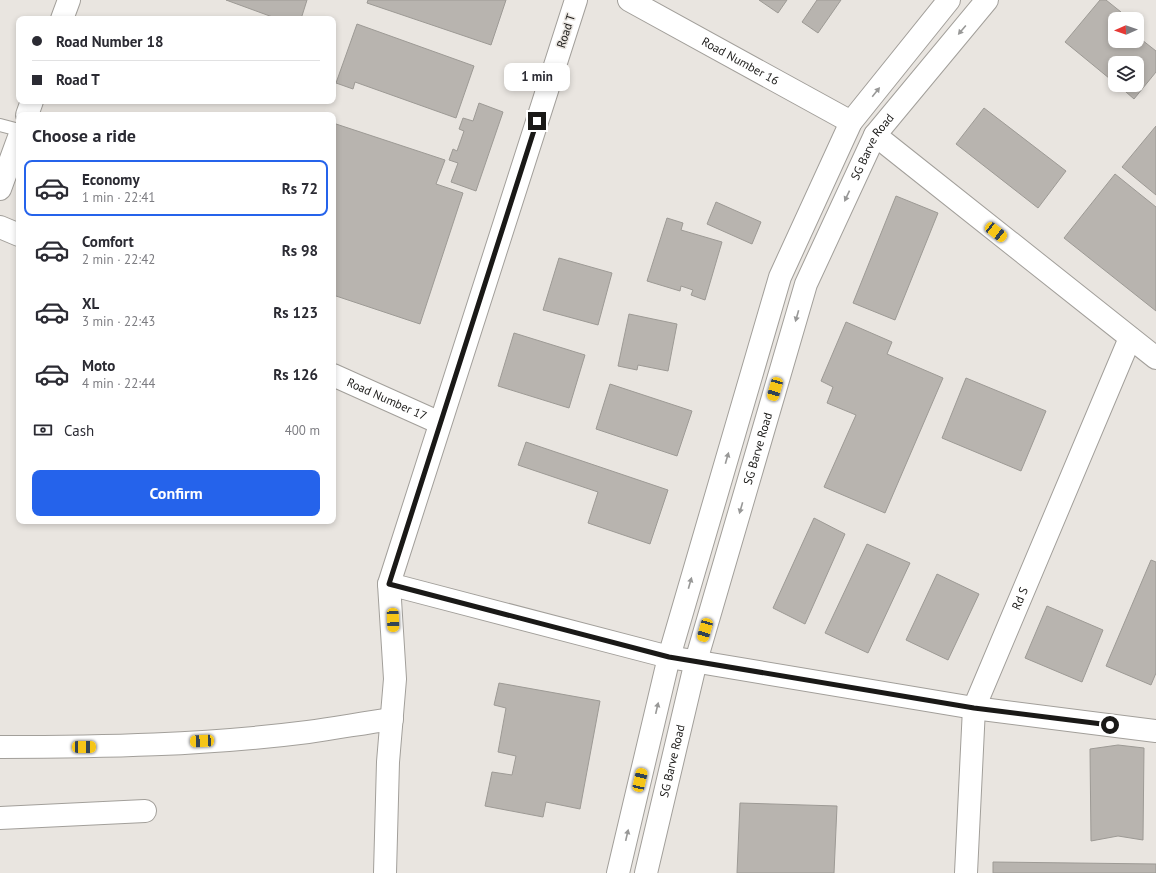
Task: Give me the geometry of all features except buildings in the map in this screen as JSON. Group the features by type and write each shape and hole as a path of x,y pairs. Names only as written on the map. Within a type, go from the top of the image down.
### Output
{"street":[{"path":"63,16 69,0"},
{"name":"Road T","path":"389,584 576,0"},
{"name":"Road Number 16","path":"629,0 851,122"},
{"path":"618,873 669,657 780,277 851,122 949,0"},
{"name":"SG Barve Road","path":"646,873 696,660 806,284 875,135 987,0"},
{"path":"875,135 1156,358"},
{"path":"0,189 16,145"},
{"path":"0,226 16,234"},
{"name":"Rd S","path":"966,873 974,708 1130,338"},
{"name":"Road Number 17","path":"336,376 440,423"},
{"path":"385,873 395,679 389,584 669,657 696,660 974,708 1156,731"},
{"path":"0,747 98,747 231,739 308,732 392,719"},
{"path":"0,818 145,811"}],"lane":[{"path":"0,125 16,129"}],"route":[{"path":"537,121 389,584 669,657 696,660 974,708 1110,725"}]}
